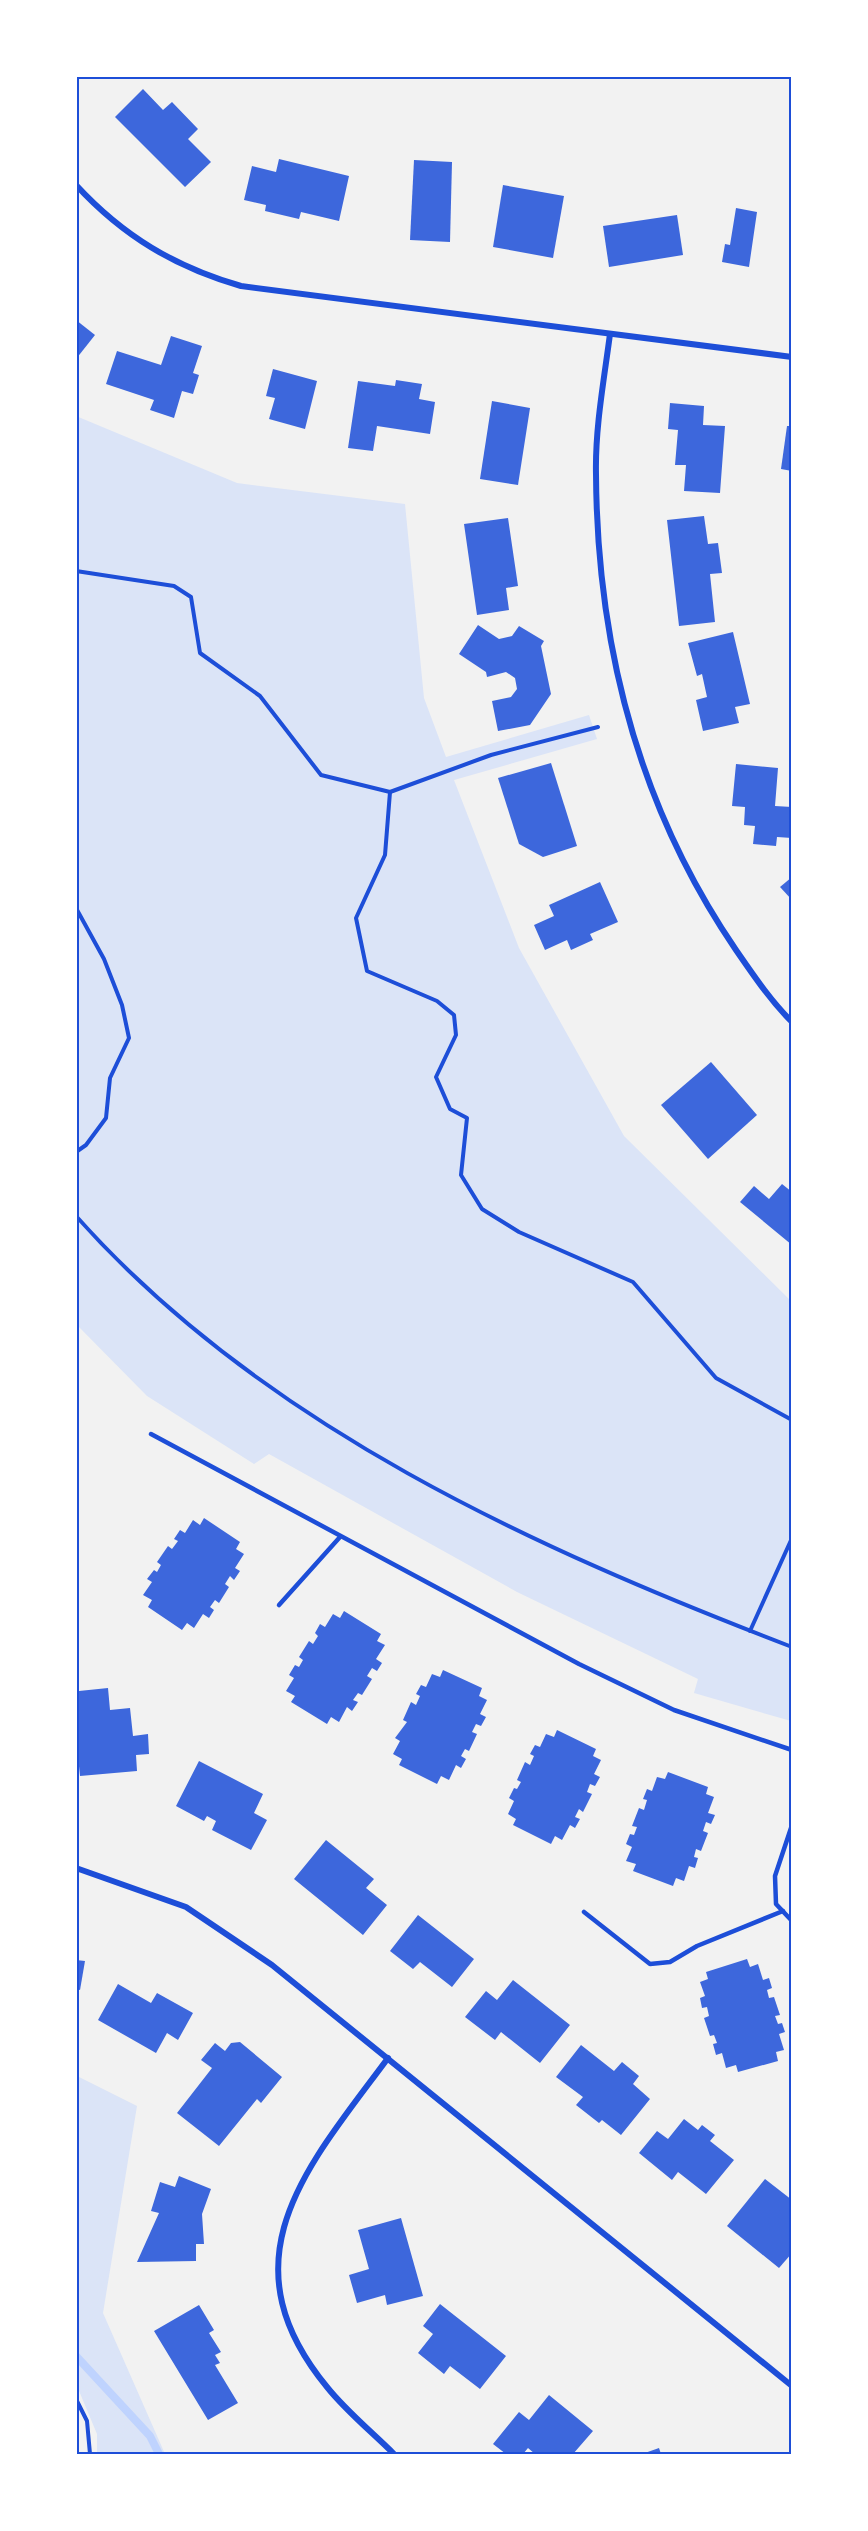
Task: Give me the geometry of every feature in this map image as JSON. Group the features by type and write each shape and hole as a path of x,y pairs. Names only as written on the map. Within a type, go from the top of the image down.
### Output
{"street":[{"path":"76,185 129,235 168,260 204,276 241,286 792,357"},
{"path":"610,334 596,472 601,573 622,701 659,813 675,848 712,915 772,1002 792,1022"},
{"path":"76,1868 186,1907 272,1965 792,2386"},
{"path":"388,2058 306,2172 282,2228 276,2265 285,2313 300,2347 327,2387 394,2454"}],"lane":[{"path":"151,1434 579,1664 674,1710 792,1750"},
{"path":"279,1605 340,1537"},
{"path":"792,1825 775,1876 776,1904 792,1921"},
{"path":"584,1912 650,1964 670,1962 697,1946 783,1911"}],"path":[{"path":"76,571 174,586 191,597 200,653 260,696 321,775 390,792 491,755 598,727"},
{"path":"390,792 385,855 356,918 367,971 437,1001 454,1016 456,1035 436,1077 450,1108 467,1118 461,1175 482,1209 519,1232 633,1282 716,1377 792,1420"},
{"path":"76,908 104,958 122,1005 129,1038 110,1078 106,1118 86,1145 76,1152"},
{"path":"76,1216 186,1323 284,1398 367,1450 484,1512 587,1562 671,1600 792,1647"},
{"path":"750,1631 792,1538"},
{"path":"76,2399 87,2421 90,2454"}],"shaded area":[{"path":"76,416 237,483 405,504 424,698 446,757 589,715 597,739 454,780 519,948 624,1136 791,1301 791,1721 694,1693 698,1679 517,1592 269,1454 254,1464 147,1396 77,1325"},
{"path":"77,2076 137,2106 103,2313 165,2454 97,2454 97,2434 77,2386"}],"building":[{"path":"143,89 163,110 172,102 198,129 188,139 211,162 185,187 115,117"},
{"path":"279,159 349,176 339,221 301,212 299,219 265,211 266,205 244,200 252,166 276,172"},
{"path":"414,160 452,162 450,242 410,240"},
{"path":"503,185 564,196 553,258 493,247"},
{"path":"736,208 757,212 749,267 722,262 725,244 730,245"},
{"path":"677,215 683,255 609,267 603,226"},
{"path":"76,320 95,335 76,359"},
{"path":"171,336 202,346 193,373 199,375 193,394 182,391 174,418 150,410 154,400 106,384 117,351 161,365"},
{"path":"273,369 317,381 305,429 269,419 275,398 266,396"},
{"path":"396,380 422,384 419,399 435,402 430,434 377,426 373,451 348,448 358,381 395,386"},
{"path":"492,401 530,408 518,485 480,479"},
{"path":"670,403 704,406 703,425 725,426 720,493 684,491 686,465 675,465 678,430 668,429"},
{"path":"787,426 792,426 792,471 781,469"},
{"path":"704,516 708,544 718,543 722,573 710,574 715,622 679,626 667,520"},
{"path":"508,518 518,586 506,588 509,610 477,615 464,524"},
{"path":"478,625 499,639 512,636 519,626 544,641 541,646 551,694 530,725 498,731 492,701 511,697 517,689 515,678 506,672 487,677 486,672 459,654"},
{"path":"733,632 750,704 735,707 739,723 703,731 696,700 707,697 702,674 697,676 688,643"},
{"path":"551,763 577,846 543,857 519,844 498,778"},
{"path":"736,764 778,768 775,806 792,807 792,838 777,837 776,846 753,844 755,826 744,825 745,807 732,806"},
{"path":"792,877 792,900 780,887"},
{"path":"600,882 618,922 590,934 593,940 571,950 567,940 545,950 534,925 554,916 549,905"},
{"path":"711,1062 757,1115 708,1159 661,1105"},
{"path":"782,1184 792,1192 792,1245 740,1202 754,1186 769,1199"},
{"path":"204,1518 240,1542 236,1549 244,1554 235,1568 240,1571 234,1580 230,1576 225,1584 229,1587 219,1603 215,1600 210,1607 214,1610 209,1618 203,1614 194,1628 187,1623 182,1630 148,1607 152,1600 143,1595 152,1582 147,1579 154,1570 157,1572 161,1565 157,1562 168,1546 172,1549 178,1541 174,1539 180,1530 185,1533 193,1520 200,1525"},
{"path":"344,1611 381,1634 377,1641 385,1645 376,1659 382,1663 377,1671 372,1668 367,1676 372,1679 362,1695 358,1693 353,1700 358,1702 352,1711 347,1707 339,1722 331,1717 327,1724 291,1702 295,1696 286,1691 294,1678 289,1675 295,1665 299,1667 303,1660 299,1657 309,1641 313,1644 318,1636 315,1633 320,1624 325,1627 333,1614 340,1618"},
{"path":"443,1670 482,1688 479,1696 487,1700 480,1714 486,1717 481,1726 476,1724 472,1732 477,1734 469,1751 465,1749 461,1756 466,1759 461,1768 456,1765 449,1780 441,1776 437,1784 399,1765 402,1759 393,1754 400,1741 395,1738 407,1722 403,1720 411,1702 416,1705 420,1696 416,1694 421,1685 426,1687 432,1674 440,1677"},
{"path":"108,1688 110,1710 130,1708 133,1736 148,1734 149,1754 136,1755 137,1771 80,1776 76,1737 79,1691"},
{"path":"557,1730 596,1749 593,1756 601,1760 594,1774 600,1777 595,1786 590,1784 587,1792 592,1794 583,1812 579,1809 575,1817 580,1819 575,1828 570,1825 562,1840 555,1836 551,1844 513,1825 516,1819 508,1814 514,1801 509,1798 514,1788 517,1789 521,1782 517,1780 525,1762 530,1765 534,1756 530,1754 535,1745 540,1747 546,1734 554,1737"},
{"path":"199,1761 263,1794 254,1813 267,1820 251,1850 212,1830 216,1821 207,1816 204,1821 176,1806"},
{"path":"668,1772 708,1787 706,1794 714,1797 708,1813 715,1815 711,1824 706,1822 703,1831 708,1833 701,1851 696,1849 694,1857 698,1858 695,1868 689,1866 684,1881 676,1878 673,1886 633,1871 636,1864 626,1861 632,1847 626,1844 630,1834 634,1835 637,1827 632,1826 639,1808 644,1810 647,1800 643,1799 647,1789 652,1791 657,1777 665,1779"},
{"path":"326,1840 374,1879 366,1888 387,1905 363,1935 294,1879"},
{"path":"418,1915 474,1959 452,1987 420,1962 413,1969 390,1951"},
{"path":"747,1959 750,1967 758,1964 763,1980 769,1978 772,1988 767,1990 769,1998 774,1997 780,2015 775,2016 778,2024 782,2023 785,2032 779,2034 784,2050 776,2052 778,2061 738,2072 736,2065 726,2068 722,2053 716,2055 713,2044 717,2043 714,2035 710,2036 704,2018 709,2016 707,2007 702,2008 700,1998 705,1996 700,1982 708,1979 706,1972"},
{"path":"76,1960 85,1961 80,1990 76,1989"},
{"path":"513,1980 570,2025 540,2063 501,2032 495,2040 465,2017 486,1991 497,2000"},
{"path":"118,1984 151,2003 157,1993 193,2013 178,2040 167,2033 156,2053 98,2020"},
{"path":"240,2042 282,2077 261,2103 257,2099 219,2146 177,2113 212,2068 201,2060 215,2043 225,2051 231,2043"},
{"path":"581,2045 614,2071 622,2062 639,2076 633,2084 650,2099 621,2135 602,2120 599,2123 576,2105 583,2097 556,2077"},
{"path":"684,2119 698,2130 702,2125 715,2135 710,2141 734,2160 706,2194 678,2172 672,2180 639,2153 657,2131 668,2139"},
{"path":"179,2176 211,2189 202,2214 204,2244 196,2244 196,2261 137,2262 159,2213 151,2211 160,2182 175,2187"},
{"path":"765,2179 792,2200 792,2253 779,2268 727,2226"},
{"path":"401,2218 423,2296 387,2305 385,2295 357,2303 349,2275 369,2269 358,2230"},
{"path":"440,2304 506,2356 480,2389 450,2366 444,2374 418,2353 433,2334 423,2326"},
{"path":"199,2305 214,2330 209,2333 221,2352 215,2355 220,2363 215,2365 238,2403 208,2420 154,2331"},
{"path":"549,2395 593,2431 573,2454 535,2454 528,2448 523,2454 506,2454 493,2444 519,2412 529,2420"},
{"path":"659,2448 661,2454 642,2454"}],"waterway":[{"path":"76,2356 150,2436 159,2454"}]}
